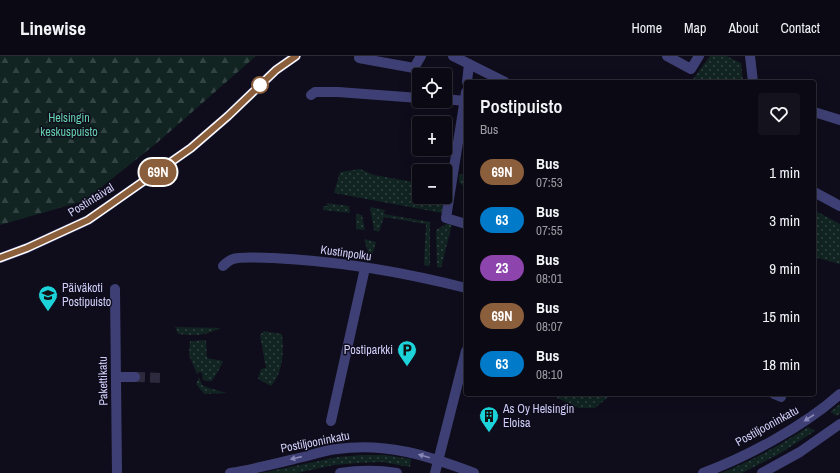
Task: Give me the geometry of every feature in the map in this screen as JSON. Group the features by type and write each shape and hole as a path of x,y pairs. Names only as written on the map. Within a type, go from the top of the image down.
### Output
{"street":[{"name":"Postintaival","path":"276,70 284,56"},
{"name":"Postintaival","path":"0,258 27,248 88,220 191,148 228,116 276,70 296,56"},
{"path":"359,58 414,68 421,56"},
{"path":"453,56 502,80"},
{"path":"667,56 691,69 699,56"},
{"path":"750,56 753,80"},
{"path":"467,80 469,64"},
{"path":"311,95 316,92 338,92 412,97"},
{"path":"452,98 464,96"},
{"path":"464,108 446,218 464,223"},
{"path":"816,113 840,120"},
{"path":"816,193 840,206"},
{"name":"Kustinpolku","path":"223,266 234,259 260,258 332,263 431,279 464,287"},
{"path":"331,421 365,268"},
{"name":"Pakettikatu","path":"115,289 117,473"},
{"path":"435,473 464,359"},
{"path":"117,377 135,377"},
{"name":"Postiljooninkatu","path":"703,473 762,446 828,405 840,394"},
{"path":"762,473 838,429"},
{"name":"Postiljooninkatu","path":"230,473 337,449 360,447 385,448 411,452 439,460 474,473"},
{"path":"340,473 378,470 397,473"}],"green space":[{"name":"Helsingin keskuspuisto","path":"0,56 256,56 158,142 84,201 0,225"},
{"path":"710,56 726,56 741,63 743,80 692,80"},
{"path":"360,169 374,175 412,182 412,204 443,204 442,213 334,193 340,172"},
{"path":"459,174 464,175 464,187 459,182"},
{"path":"327,203 349,206 350,213 323,210 323,206 327,206"},
{"path":"370,207 385,210 384,214 430,222 430,266 424,265 426,224 384,217 379,232 374,230"},
{"path":"816,211 840,224 840,264 816,258"},
{"path":"356,214 362,215 365,230 356,229"},
{"path":"448,223 452,224 441,268 437,267 436,230"},
{"path":"364,239 376,242 372,256 369,255"},
{"path":"175,327 221,328 209,333 190,335 178,334"},
{"path":"264,331 282,334 282,362 278,375 271,386 258,379 261,369 266,368 260,335"},
{"path":"206,340 207,358 223,361 212,381 203,380 202,373 199,372 197,374 189,355 190,341"},
{"path":"199,377 202,385 227,393 204,394 196,384"},
{"path":"558,396 608,397 595,408 579,408 557,398"},
{"path":"840,404 840,413 837,416 830,412"},
{"path":"808,427 815,431 779,454 742,473 721,473 766,452"},
{"path":"385,455 411,459 410,467 382,462 357,463 334,465 297,473 261,473 338,457"}],"tunnel":[{"path":"135,377 163,378"}],"bus line":[{"name":"69N","path":"0,258 27,248 88,220 191,148 228,116 276,70 296,56"}],"place":[{"name":"Päiväkoti Postipuisto","path":"48,312"},
{"name":"Postiparkki","path":"407,367"},
{"name":"As Oy Helsingin Eloisa","path":"489,433"}]}
